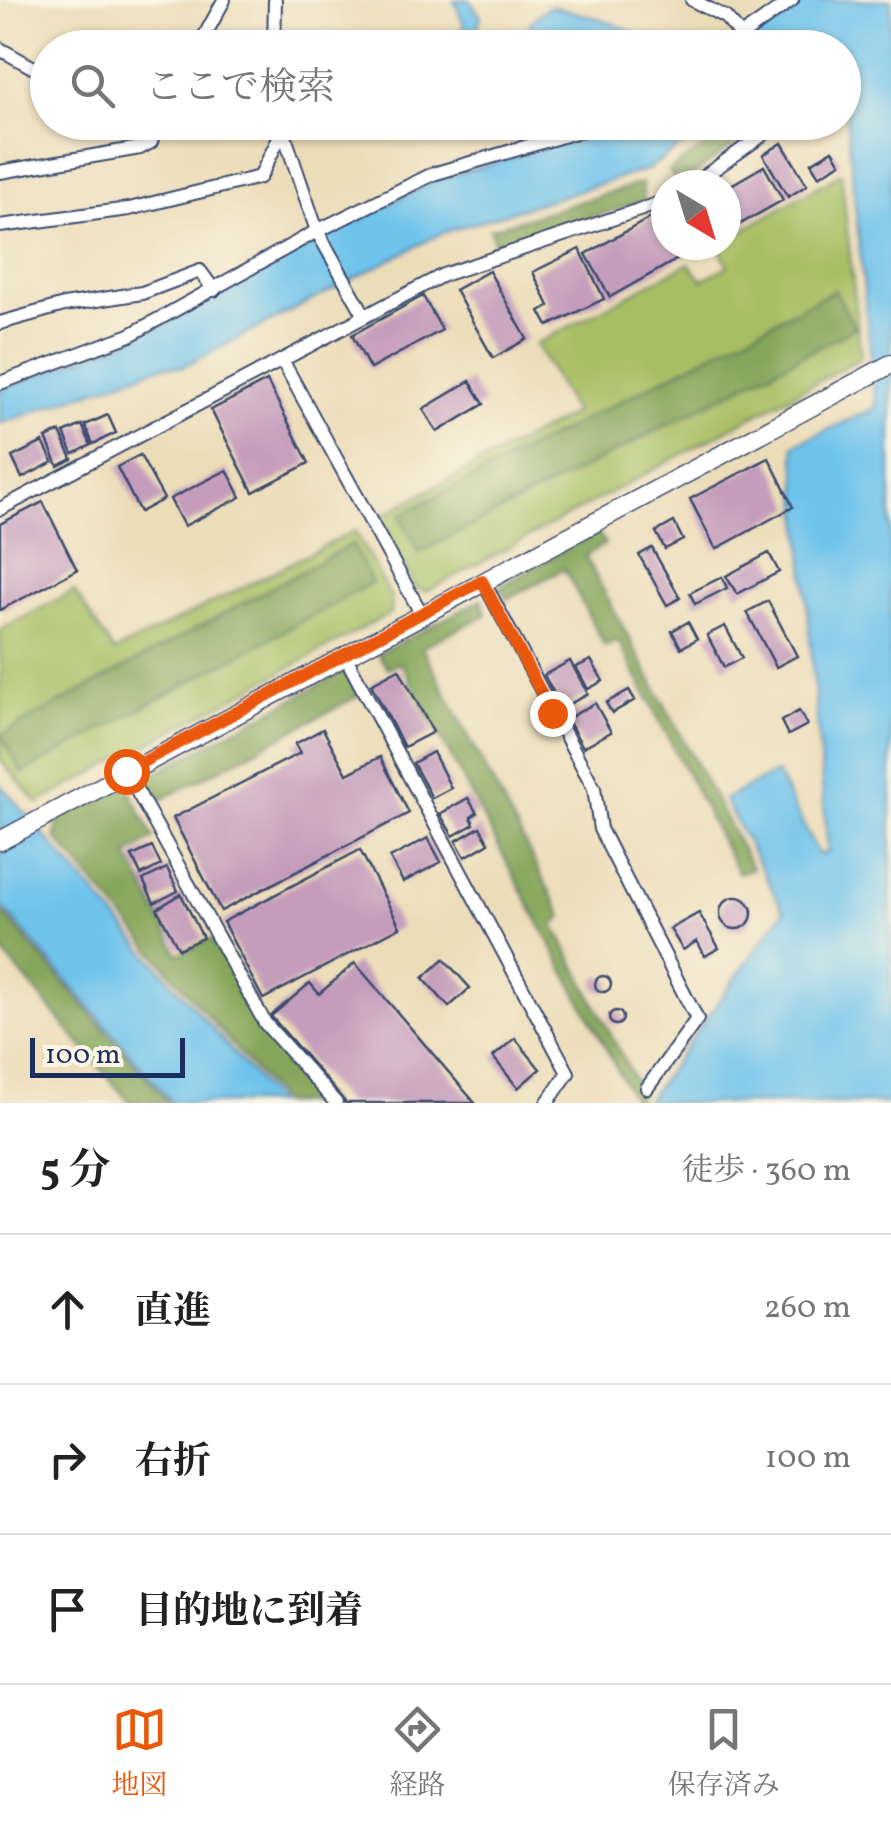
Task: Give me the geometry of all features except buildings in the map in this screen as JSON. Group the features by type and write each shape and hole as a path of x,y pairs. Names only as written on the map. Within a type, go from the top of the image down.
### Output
{"street":[{"path":"208,30 224,0"},
{"path":"274,30 275,0"},
{"path":"692,0 725,17 736,30"},
{"path":"750,30 792,0"},
{"path":"0,49 30,66"},
{"path":"0,172 140,148 151,140"},
{"path":"0,226 129,210 260,176 276,140"},
{"path":"285,140 317,231 366,316"},
{"path":"0,383 130,335 317,231 433,174 549,140"},
{"path":"713,170 755,140"},
{"path":"0,508 482,258 651,206"},
{"path":"0,323 64,305 142,293 190,272 200,271 214,290"},
{"path":"282,360 421,614"},
{"path":"0,841 891,364"},
{"path":"482,581 594,788 600,829 697,1019 647,1088"},
{"path":"344,654 568,1073 547,1103"},
{"path":"126,771 265,1024 336,1103"}],"green space":[{"path":"714,140 742,140 699,170 670,170"},
{"path":"841,173 861,358 426,592 415,588 379,517 574,413 536,344 689,263 702,280 728,266 725,260 741,260 741,231"},
{"path":"642,183 644,201 496,247 490,229"},
{"path":"835,290 855,328 419,553 400,515"},
{"path":"355,531 392,599 391,613 38,803 0,760 0,630 74,591 114,652"},
{"path":"598,532 605,544 585,556 752,868 738,873 618,640 605,646 564,569 507,599 499,587"},
{"path":"352,544 372,583 22,773 1,735"},
{"path":"482,599 486,615 422,647 563,917 554,924 641,1093 635,1103 401,663 387,668 378,654"},
{"path":"346,671 360,695 157,802 147,783 152,774"},
{"path":"127,785 154,838 128,855 178,954 212,939 262,1027 329,1103 282,1103 55,837 59,817"},
{"path":"0,909 169,1103 130,1103 0,949"}],"water":[{"path":"454,0 470,0 481,17 476,30 462,30 464,25"},
{"path":"808,0 891,0 891,1103 645,1103 784,911 724,799 776,773 819,855 828,852 794,445 876,408 849,140 861,140 861,30 763,30"},
{"path":"550,6 627,30 529,30 538,14"},
{"path":"569,140 690,140 648,169 442,233 183,367 162,366 0,424 0,389 126,341 433,181"},
{"path":"0,784 277,1103 173,1103 0,904"}],"route":[{"path":"126,771 482,581 552,713"}]}
